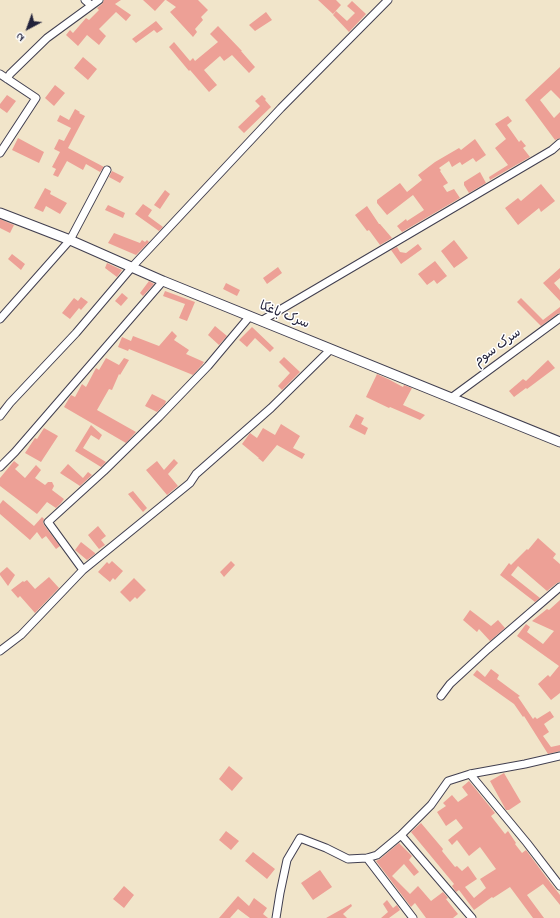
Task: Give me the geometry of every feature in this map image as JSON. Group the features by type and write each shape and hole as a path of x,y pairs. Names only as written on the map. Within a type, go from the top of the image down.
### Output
{"street":[{"path":"85,0 91,5"},
{"path":"7,79 10,74 47,38 98,0"},
{"path":"0,416 10,403 76,333 132,267 280,108 388,0"},
{"path":"0,74 36,98 0,153"},
{"path":"262,321 552,150 560,143"},
{"path":"0,319 70,240 107,170"},
{"name":"سرک باغکا","path":"0,213 70,240 163,281 560,442"},
{"path":"0,467 15,452 163,281"},
{"path":"83,570 48,522 104,471 159,417 208,366 250,316"},
{"name":"سرک سوم","path":"451,398 560,318"},
{"path":"0,651 21,635 83,570 190,483 196,474 271,408 331,349"},
{"path":"441,696 450,684 488,649 560,587"},
{"path":"276,918 287,860 300,838 326,848 348,859 367,858 377,855 401,835 431,805 448,781 470,774 560,756"},
{"path":"470,774 527,842 560,886"},
{"path":"401,835 472,918"},
{"path":"367,858 412,918"}],"building":[{"path":"104,0 121,0 115,4 131,15 126,21 116,12 99,29 106,36 99,45 87,35 78,46 66,35 70,30 73,33 86,18 89,20 99,10 97,8"},
{"path":"143,0 165,0 155,11"},
{"path":"166,0 198,0 208,10 201,17 203,20 195,29 197,32 193,37 170,12 176,7"},
{"path":"318,0 336,0 341,5 333,14"},
{"path":"352,1 366,14 349,32 333,15 336,11 347,21 355,13 347,6"},
{"path":"266,12 272,20 255,31 249,25"},
{"path":"156,21 163,29 157,33 154,30 136,43 132,39"},
{"path":"218,26 255,67 249,73 232,55 224,61 220,56 204,70 217,85 209,92 169,47 174,42 190,61 193,58 195,61 218,42 210,34"},
{"path":"83,57 97,69 88,80 74,68"},
{"path":"560,67 560,99 551,90 540,100 554,118 560,112 560,138 555,140 525,100"},
{"path":"55,85 65,93 54,106 45,98"},
{"path":"7,95 16,101 7,113 0,108 0,104"},
{"path":"262,95 271,107 244,133 238,127 260,106 255,101"},
{"path":"75,109 85,116 68,148 104,167 100,172 86,164 83,170 67,161 58,177 53,175 56,169 52,167 60,152 54,149 59,139 64,141 71,128 57,121 60,115 69,120"},
{"path":"508,116 512,121 507,125 519,142 521,140 526,146 523,148 530,157 490,180 489,177 508,165 495,148 506,139 495,124"},
{"path":"18,138 44,152 39,163 12,150"},
{"path":"475,139 486,155 476,162 473,158 462,165 460,162 452,167 449,161 439,168 448,183 443,186 447,192 454,189 460,198 402,232 397,226 406,219 407,221 424,210 413,195 387,215 377,203 377,200 400,183 407,192 422,180 418,175 435,162 459,148 461,150"},
{"path":"112,171 124,177 120,183 109,177"},
{"path":"480,172 486,183 469,193 464,185 464,182"},
{"path":"541,184 555,201 541,212 539,208 518,225 505,208 518,198 521,201"},
{"path":"45,188 51,191 50,194 67,203 60,214 46,206 43,212 34,208"},
{"path":"165,190 170,194 160,209 154,205"},
{"path":"143,204 152,210 148,216 163,227 159,231 135,214"},
{"path":"108,205 125,213 123,218 105,210"},
{"path":"367,206 379,224 392,238 380,245 355,215"},
{"path":"0,219 14,225 10,233 0,228"},
{"path":"114,233 140,243 142,240 145,242 147,240 149,242 136,255 108,243"},
{"path":"454,240 468,258 454,268 441,251"},
{"path":"418,244 422,249 401,264 391,250 397,247 400,252 406,253"},
{"path":"12,254 25,264 21,270 8,259"},
{"path":"435,261 447,276 437,284 434,280 427,285 418,274"},
{"path":"107,263 122,270 117,277 105,268"},
{"path":"278,267 282,273 267,284 263,278"},
{"path":"560,268 560,278 554,283 560,290 560,301 543,283"},
{"path":"149,281 154,284 143,296 140,293"},
{"path":"226,283 240,290 237,296 223,289"},
{"path":"165,291 195,302 187,321 179,318 185,304 163,296"},
{"path":"122,293 128,298 121,306 115,301"},
{"path":"81,297 88,302 81,310 79,308 70,319 62,313 74,298 78,301"},
{"path":"521,298 543,320 560,307 560,313 541,326 517,302"},
{"path":"215,326 227,336 219,345 208,335"},
{"path":"252,327 274,348 270,352 255,338 247,347 239,340"},
{"path":"172,331 177,336 174,340 189,350 186,354 204,362 193,375 129,349 128,351 118,347 122,337 131,341 133,336 159,346"},
{"path":"284,357 300,372 282,390 278,386 290,373 279,362"},
{"path":"106,358 119,365 124,358 129,360 120,375 119,374 112,390 109,389 97,410 136,432 126,443 64,407 71,395 75,397 82,384 86,387 96,368 99,370"},
{"path":"548,360 555,368 514,397 509,391 523,379 526,381"},
{"path":"377,374 403,387 404,385 412,388 403,405 425,415 420,420 366,397"},
{"path":"152,394 166,401 157,412 145,406"},
{"path":"356,414 364,418 361,424 368,428 365,435 349,427"},
{"path":"281,424 300,436 293,448 305,454 302,459 277,445 263,462 242,444 250,433 257,438 263,428 275,435"},
{"path":"91,425 102,435 99,440 91,435 83,448 106,462 101,467 75,451"},
{"path":"44,428 58,436 41,462 25,453"},
{"path":"174,459 178,463 168,474 178,486 167,495 146,470 157,461 164,470"},
{"path":"14,461 19,465 15,469 25,478 36,465 41,470 35,478 45,485 48,482 52,482 54,486 52,490 64,499 56,508 47,502 37,514 0,486 0,478"},
{"path":"68,464 83,478 88,472 92,475 80,486 60,473"},
{"path":"133,491 147,508 143,512 128,494"},
{"path":"3,500 34,526 42,517 44,519 44,525 60,546 56,549 46,536 42,539 37,532 30,540 0,514 0,504"},
{"path":"98,526 106,536 101,540 105,545 99,549 88,535"},
{"path":"538,538 556,554 553,558 560,564 560,582 547,591 518,566 511,575 540,598 535,602 500,575 509,563 511,565 527,549 528,550"},
{"path":"81,542 95,553 87,560 75,550"},
{"path":"112,561 123,571 115,580 113,578 110,582 98,572 107,562 109,564"},
{"path":"231,561 235,565 224,577 220,572"},
{"path":"7,567 15,575 8,586 0,575 0,573"},
{"path":"49,577 59,588 35,613 20,596 18,598 11,590 23,581 24,582 27,580 35,589"},
{"path":"134,578 146,590 137,599 135,597 130,602 120,592"},
{"path":"560,600 560,693 551,700 538,684 548,675 550,677 559,666 517,636 526,624 530,627 527,632 543,644 554,631 532,621 547,609 549,610"},
{"path":"470,610 491,626 498,620 505,628 490,641 479,629 477,632 463,620"},
{"path":"491,669 499,675 497,679 520,696 518,697 533,719 535,717 537,719 550,711 554,717 544,724 549,732 543,736 551,747 560,745 560,751 548,754 524,716 523,717 514,704 473,675 477,670 485,677"},
{"path":"229,766 243,778 232,791 219,779"},
{"path":"504,773 521,802 509,810 506,810 490,781"},
{"path":"469,781 495,813 491,816 505,834 508,831 522,853 526,850 560,895 560,905 543,884 527,895 544,918 533,918 510,887 493,898 492,897 474,910 459,890 456,892 452,886 454,884 411,832 421,823 443,849 442,851 455,867 457,866 462,871 468,866 477,879 465,887 474,898 486,888 480,879 496,869 480,847 469,856 457,840 452,845 448,840 463,828 456,819 446,826 437,812 446,806 443,803 452,795 458,802 468,795 462,787"},
{"path":"226,831 239,841 231,850 219,840"},
{"path":"399,843 412,856 409,860 419,872 414,876 404,864 392,876 410,894 418,886 431,901 443,892 448,898 446,899 458,914 453,918 426,918 415,903 411,907 376,861"},
{"path":"253,852 275,869 267,879 245,861"},
{"path":"320,870 332,887 313,900 301,883"},
{"path":"124,886 134,895 124,908 113,899"},
{"path":"238,896 249,906 254,898 267,908 263,914 268,918 250,918 238,909 230,918 219,918"},
{"path":"387,900 393,908 397,905 400,910 389,918 381,918 388,912 383,904"},
{"path":"351,904 352,906 343,914 347,918 326,918"}]}
